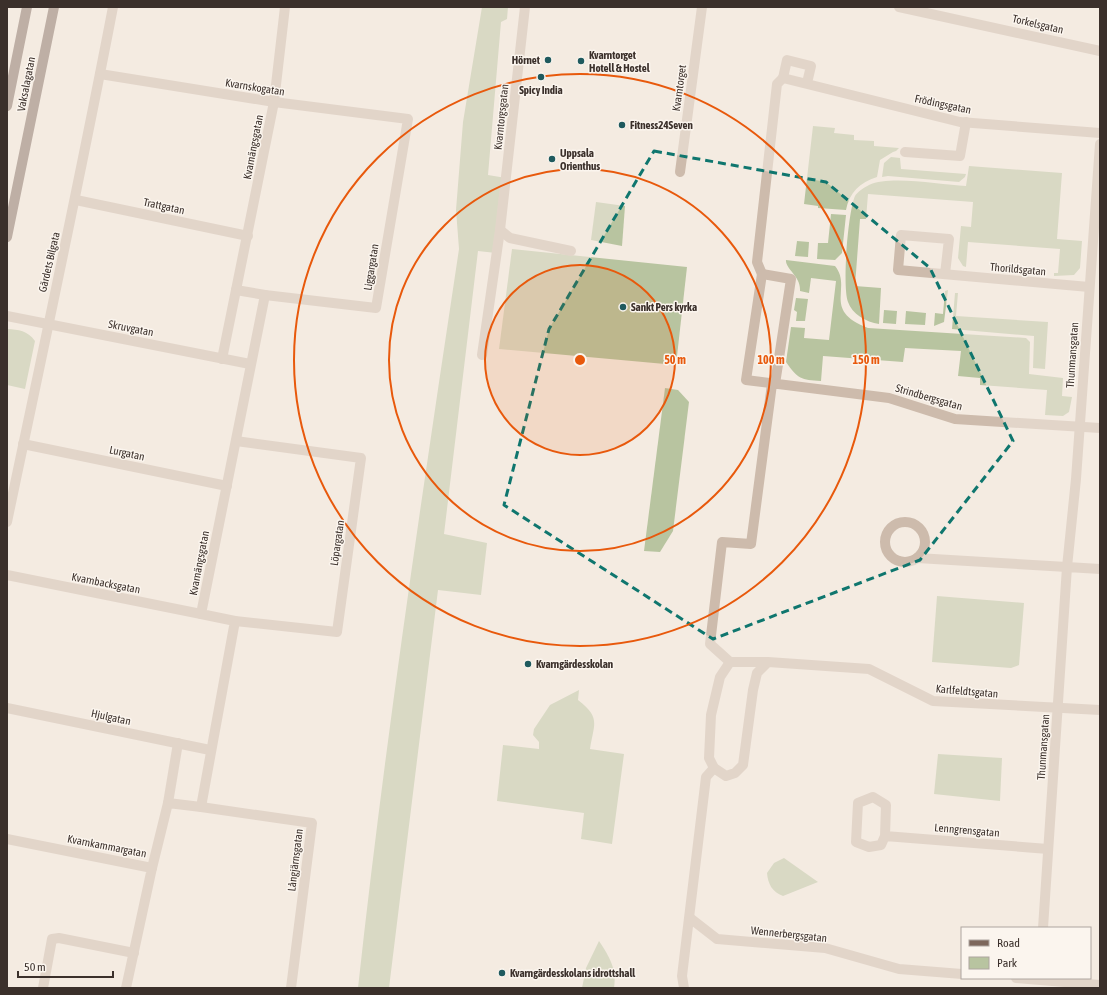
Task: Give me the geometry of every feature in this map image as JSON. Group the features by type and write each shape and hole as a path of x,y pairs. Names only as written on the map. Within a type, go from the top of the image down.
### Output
{"main road":[{"name":"Vaksalagatan","path":"7,106 27,7"},
{"name":"Vaksalagatan","path":"7,237 54,7"}],"street":[{"name":"Gärdets Bilgata","path":"7,522 48,324 76,200 113,7"},
{"name":"Kvarnängsgatan","path":"222,359 274,102 285,7"},
{"name":"Kvarntorgsgatan","path":"482,355 500,230 525,7"},
{"name":"Kvarntorget","path":"680,172 702,7"},
{"name":"Torkelsgatan","path":"899,7 920,9 1100,51"},
{"path":"768,662 757,673 753,690 743,765 735,773 726,776 714,768 709,758 711,715 720,677 730,662 710,644 722,542 751,544 790,279 762,274 757,262 777,84 783,78 787,60 811,66 807,83"},
{"name":"Kvarnskogatan","path":"100,74 274,102 408,119"},
{"name":"Frödingsgatan","path":"783,78 966,122 1100,133"},
{"name":"Liggargatan","path":"265,295 376,308 408,119"},
{"path":"905,152 960,156 966,122"},
{"name":"Thunmansgatan","path":"1044,927 1067,567 1100,144"},
{"name":"Trattgatan","path":"76,200 248,236"},
{"path":"500,230 510,238 571,251"},
{"name":"Thorildsgatan","path":"945,274 949,240 902,235 898,270 1089,287"},
{"name":"Strindbergsgatan","path":"762,274 746,380 889,398 955,419 1100,428"},
{"path":"236,290 265,295"},
{"name":"Kvarnängsgatan","path":"201,614 265,295"},
{"name":"Skruvgatan","path":"7,316 250,364"},
{"name":"Löpargatan","path":"235,621 337,632 361,458 236,441"},
{"name":"Lurgatan","path":"23,444 227,486"},
{"path":"917,558 923,551 925,544 922,532 913,523 900,522 889,529 884,542 889,555 900,562 907,562 917,558 1100,569"},
{"name":"Kvarnbacksgatan","path":"7,575 201,614"},
{"path":"168,803 201,807 210,750 235,621 201,614"},
{"name":"Karlfeldtsgatan","path":"730,662 768,662 869,669 933,702 1100,710"},
{"name":"Hjulgatan","path":"7,708 210,750"},
{"path":"152,868 168,803 178,743"},
{"path":"684,988 682,976 706,777 714,768"},
{"path":"873,797 886,805 885,836 881,845 869,847 856,842 858,803 873,797"},
{"name":"Långjärnsgatan","path":"201,807 312,822 291,988"},
{"name":"Lenngrensgatan","path":"885,836 1048,848"},
{"name":"Kvarnkammargatan","path":"7,839 152,868 126,988"},
{"name":"Wennerbergsgatan","path":"690,918 717,939 825,948 898,969 961,974"},
{"path":"43,988 52,939 59,938 134,953"},
{"path":"1022,979 1040,982 1100,985"}],"highlighted area":[{"path":"654,151 826,182 930,268 1013,441 920,560 713,639 504,505 549,329"}],"green space":[{"path":"482,7 508,7 507,19 501,22 488,175 506,178 496,253 478,251 444,534 487,543 481,595 438,590 389,988 358,988 392,710 459,249 456,210 463,122"},
{"path":"813,126 835,128 834,133 854,135 854,140 874,141 874,146 899,148 880,160 877,177 865,182 856,189 847,204 846,210 818,208 818,206 804,204"},
{"path":"891,157 900,158 901,169 966,174 965,177 959,182 888,176 882,177 884,163"},
{"path":"969,166 1062,173 1057,239 1082,241 1080,268 1074,275 1054,276 1054,273 1058,273 1060,249 968,242 966,267 963,266 958,258 961,226 971,227 973,202 868,194 866,219 860,219 855,286 881,288 879,324 860,317 850,306 846,294 848,232 852,204 856,194 869,185 878,182 890,181 916,181 966,186"},
{"path":"596,202 625,206 622,246 591,240"},
{"path":"831,214 846,215 842,253 835,260 817,259 818,243 828,243"},
{"path":"797,241 809,242 808,257 795,256"},
{"path":"512,249 687,267 676,365 499,349"},
{"path":"786,260 835,266 840,274 842,306 846,314 854,321 868,328 1026,338 1030,342 1029,374 1063,378 1062,396 1072,397 1069,412 1063,416 1045,415 1047,390 980,385 980,378 958,376 961,351 905,348 903,362 823,356 821,381 800,378 786,362 791,327 805,328 804,338 829,340 836,281 811,278 809,293 800,291 798,281 788,267"},
{"path":"948,290 944,322 934,326 935,313 943,314 945,291"},
{"path":"955,293 958,293 956,316 1048,322 1045,369 1033,368 1034,336 952,329"},
{"path":"796,298 808,299 805,321 796,321 797,312 794,310"},
{"path":"884,310 897,311 896,324 883,323"},
{"path":"906,311 926,313 925,325 905,324"},
{"path":"7,329 19,330 26,333 35,341 25,389 7,385"},
{"path":"665,388 678,390 689,402 673,531 660,552 644,551"},
{"path":"937,596 1024,603 1019,665 1011,668 932,662"},
{"path":"579,690 578,700 590,712 594,722 590,749 624,754 612,844 581,839 584,813 497,801 503,745 539,749 539,742 533,735 534,729 550,705"},
{"path":"938,754 1002,758 1000,801 934,794"},
{"path":"784,858 818,882 783,896 773,890 768,881 767,873 774,863"},
{"path":"599,941 609,957 613,969 615,981 614,988 582,988 586,968"}],"place":[{"name":"Hörnet","path":"548,60"},
{"name":"Kvarntorget Hotell & Hostel","path":"581,61"},
{"name":"Spicy India","path":"541,77"},
{"name":"Fitness24Seven","path":"622,125"},
{"name":"Uppsala Orienthus","path":"552,159"},
{"name":"Sankt Pers kyrka","path":"623,307"},
{"name":"Kvarngärdesskolan","path":"528,664"},
{"name":"Kvarngärdesskolans idrottshall","path":"502,973"}]}
